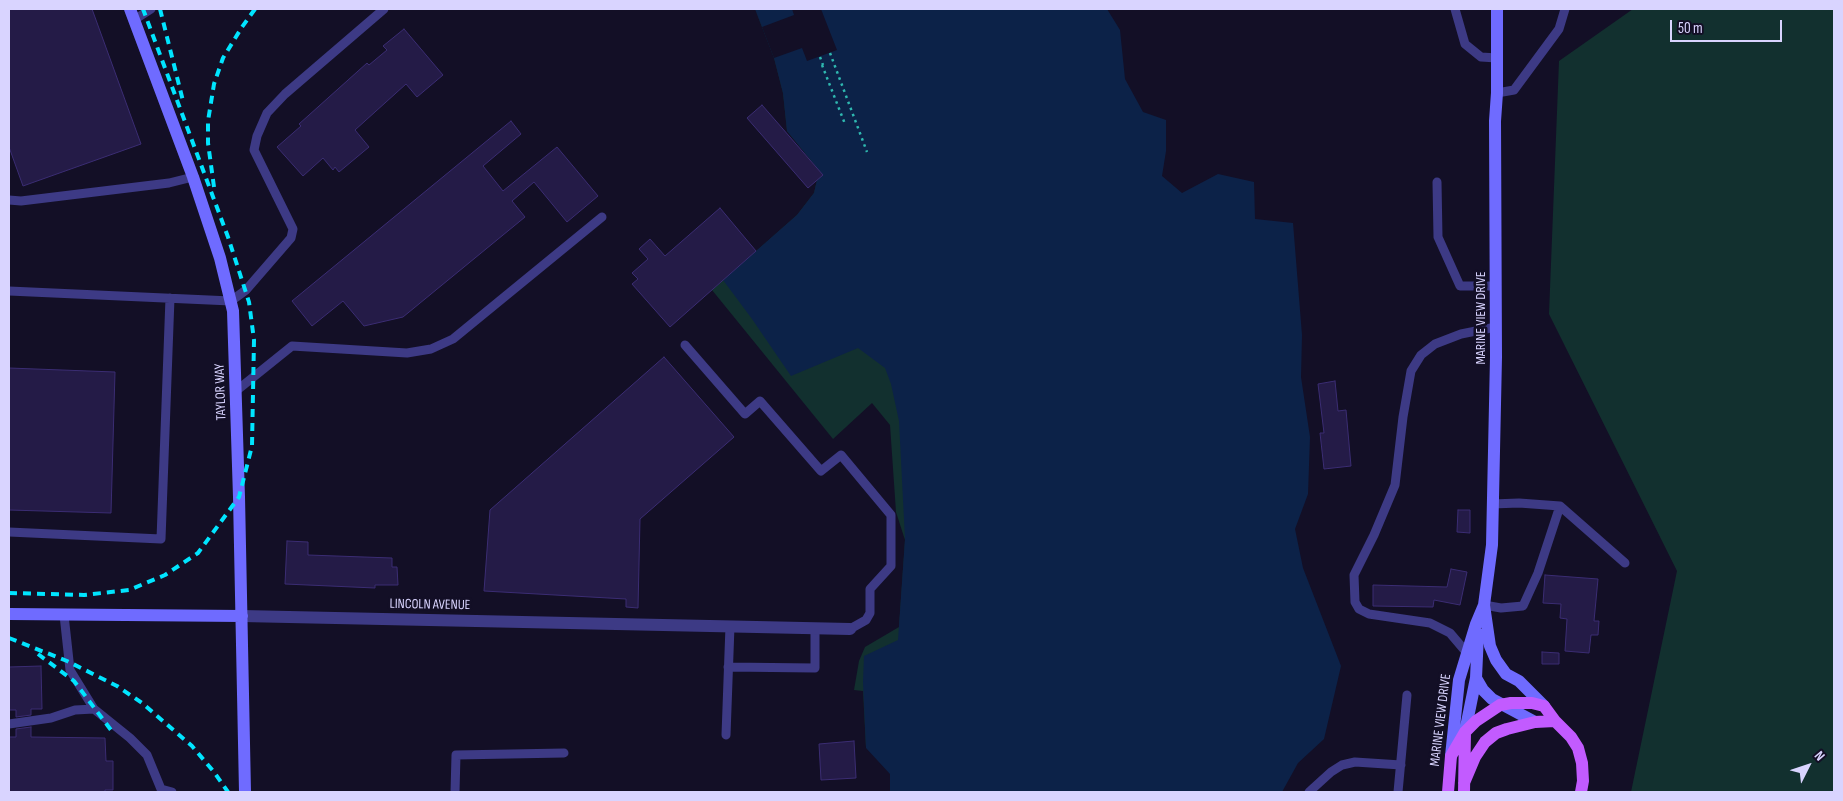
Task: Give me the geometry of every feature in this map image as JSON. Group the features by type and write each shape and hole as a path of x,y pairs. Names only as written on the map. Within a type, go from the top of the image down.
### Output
{"main road":[{"name":"MARINE VIEW DRIVE","path":"1448,792 1450,756 1459,680 1476,624 1484,605 1492,545 1496,327 1495,121 1497,9"},
{"name":"TAYLOR WAY","path":"132,14 220,258 233,311 245,792"},
{"path":"1484,605 1490,646 1496,660 1506,674 1519,681 1544,706 1578,748 1582,763 1583,781 1581,792"},
{"name":"LINCOLN AVENUE","path":"9,614 64,616 242,616"},
{"name":"MARINE VIEW DRIVE","path":"1464,787 1465,732 1476,678 1478,635 1476,624"},
{"path":"1476,678 1483,690 1500,705 1535,722"},
{"path":"1450,756 1465,732 1476,721 1500,705 1532,703 1544,706"},
{"path":"1464,787 1475,757 1485,742 1506,729 1535,722 1555,721"}],"street":[{"name":"LINCOLN AVENUE","path":"242,616 850,628"}],"lane":[{"path":"132,14 151,9"},
{"path":"9,291 231,301 246,290 291,238 293,229 254,150 257,136 267,113 285,94 384,9"},
{"path":"1497,93 1514,90 1559,29 1565,9"},
{"path":"1455,10 1465,44 1481,57 1497,58"},
{"path":"9,200 21,201 169,183 192,177"},
{"path":"1437,182 1438,237 1460,286 1496,286"},
{"path":"236,391 292,346 407,353 431,349 453,339 602,217"},
{"path":"9,532 161,539 170,298"},
{"path":"1467,653 1450,633 1430,623 1369,614 1359,609 1355,602 1354,575 1374,535 1395,485 1403,417 1412,371 1421,355 1435,344 1461,334 1496,327"},
{"path":"685,345 745,414 760,401 821,471 841,455 891,515 891,566 870,589 870,614 866,620 850,628"},
{"path":"1492,504 1519,503 1560,506 1626,563"},
{"path":"1484,605 1500,608 1524,606 1538,573 1560,506"},
{"path":"64,616 70,670 94,709 130,738 147,755 161,789 172,792"},
{"path":"726,735 730,626"},
{"path":"728,667 815,668 815,628"},
{"path":"1398,792 1407,695"},
{"path":"9,724 51,718 75,710 94,709"},
{"path":"455,792 456,755 564,753"},
{"path":"1309,792 1331,772 1342,765 1355,762 1401,765"}],"path":[{"path":"830,53 867,152"},
{"path":"820,57 845,124"},
{"path":"822,65 831,86"}],"green space":[{"path":"755,9 931,425 888,732 866,748 863,691 854,690 859,661 865,647 899,627 905,540 896,512 890,425 872,403 833,439 712,290 797,215 814,193 817,180 823,175 787,131 783,93 774,58"},
{"path":"1633,9 1834,9 1834,792 1631,792 1677,571 1549,314 1559,61"}],"water":[{"path":"755,9 1107,9 1120,30 1125,79 1143,112 1166,120 1166,151 1162,176 1182,193 1218,174 1254,182 1255,219 1293,223 1302,335 1301,377 1310,437 1308,494 1295,529 1303,568 1341,666 1324,739 1298,763 1282,792 890,792 890,774 866,748 863,682 864,656 898,640 905,539 899,421 891,384 885,368 858,348 791,376 723,280 797,215 814,193 817,180 823,175 787,131 783,93 774,58"}],"pier":[{"path":"792,9 821,9 837,50 807,61 802,48 774,58 762,27 794,15"}],"building":[{"path":"9,9 92,9 141,144 23,186 9,147"},
{"path":"404,29 443,75 417,97 406,84 355,130 369,147 339,172 335,167 333,170 323,158 303,176 277,147 301,126 299,124 367,63 369,65 387,50 383,46"},
{"path":"762,105 823,175 808,188 747,118"},
{"path":"511,121 521,134 483,166 503,191 557,147 598,196 567,222 534,182 512,201 525,217 403,317 364,326 343,301 312,326 292,301"},
{"path":"720,208 756,251 670,327 632,284 638,279 632,273 648,259 639,249 650,239 665,256"},
{"path":"664,357 734,437 640,519 638,608 626,607 626,599 484,591 490,510"},
{"path":"9,368 115,372 111,513 9,510"},
{"path":"1335,381 1338,411 1346,410 1351,466 1324,469 1320,433 1324,433 1318,384"},
{"path":"1458,510 1470,510 1470,533 1457,532"},
{"path":"287,541 308,542 308,555 392,558 392,567 397,567 398,585 375,585 375,588 285,584"},
{"path":"1451,569 1467,572 1460,605 1434,600 1433,607 1373,606 1373,585 1447,587"},
{"path":"1545,575 1598,579 1594,621 1599,621 1598,635 1591,635 1589,653 1565,651 1567,619 1560,618 1561,604 1543,603"},
{"path":"1542,652 1559,653 1559,664 1542,664"},
{"path":"41,666 42,709 31,709 31,715 16,717 16,710 9,710 9,667"},
{"path":"31,727 31,737 105,738 106,761 113,761 113,790 105,790 105,792 9,792 9,737 16,737 16,729"},
{"path":"854,741 856,778 821,780 819,744"}],"railway":[{"path":"9,593 84,595 129,590 165,575 198,553 239,497 252,446 254,340 249,302 228,237 143,9"},
{"path":"160,9 183,101"},
{"path":"214,187 208,143 208,121 214,84 223,58 255,9"},
{"path":"9,638 67,661 117,686 142,703 192,746 228,792"},
{"path":"38,654 74,681 111,730"}]}
